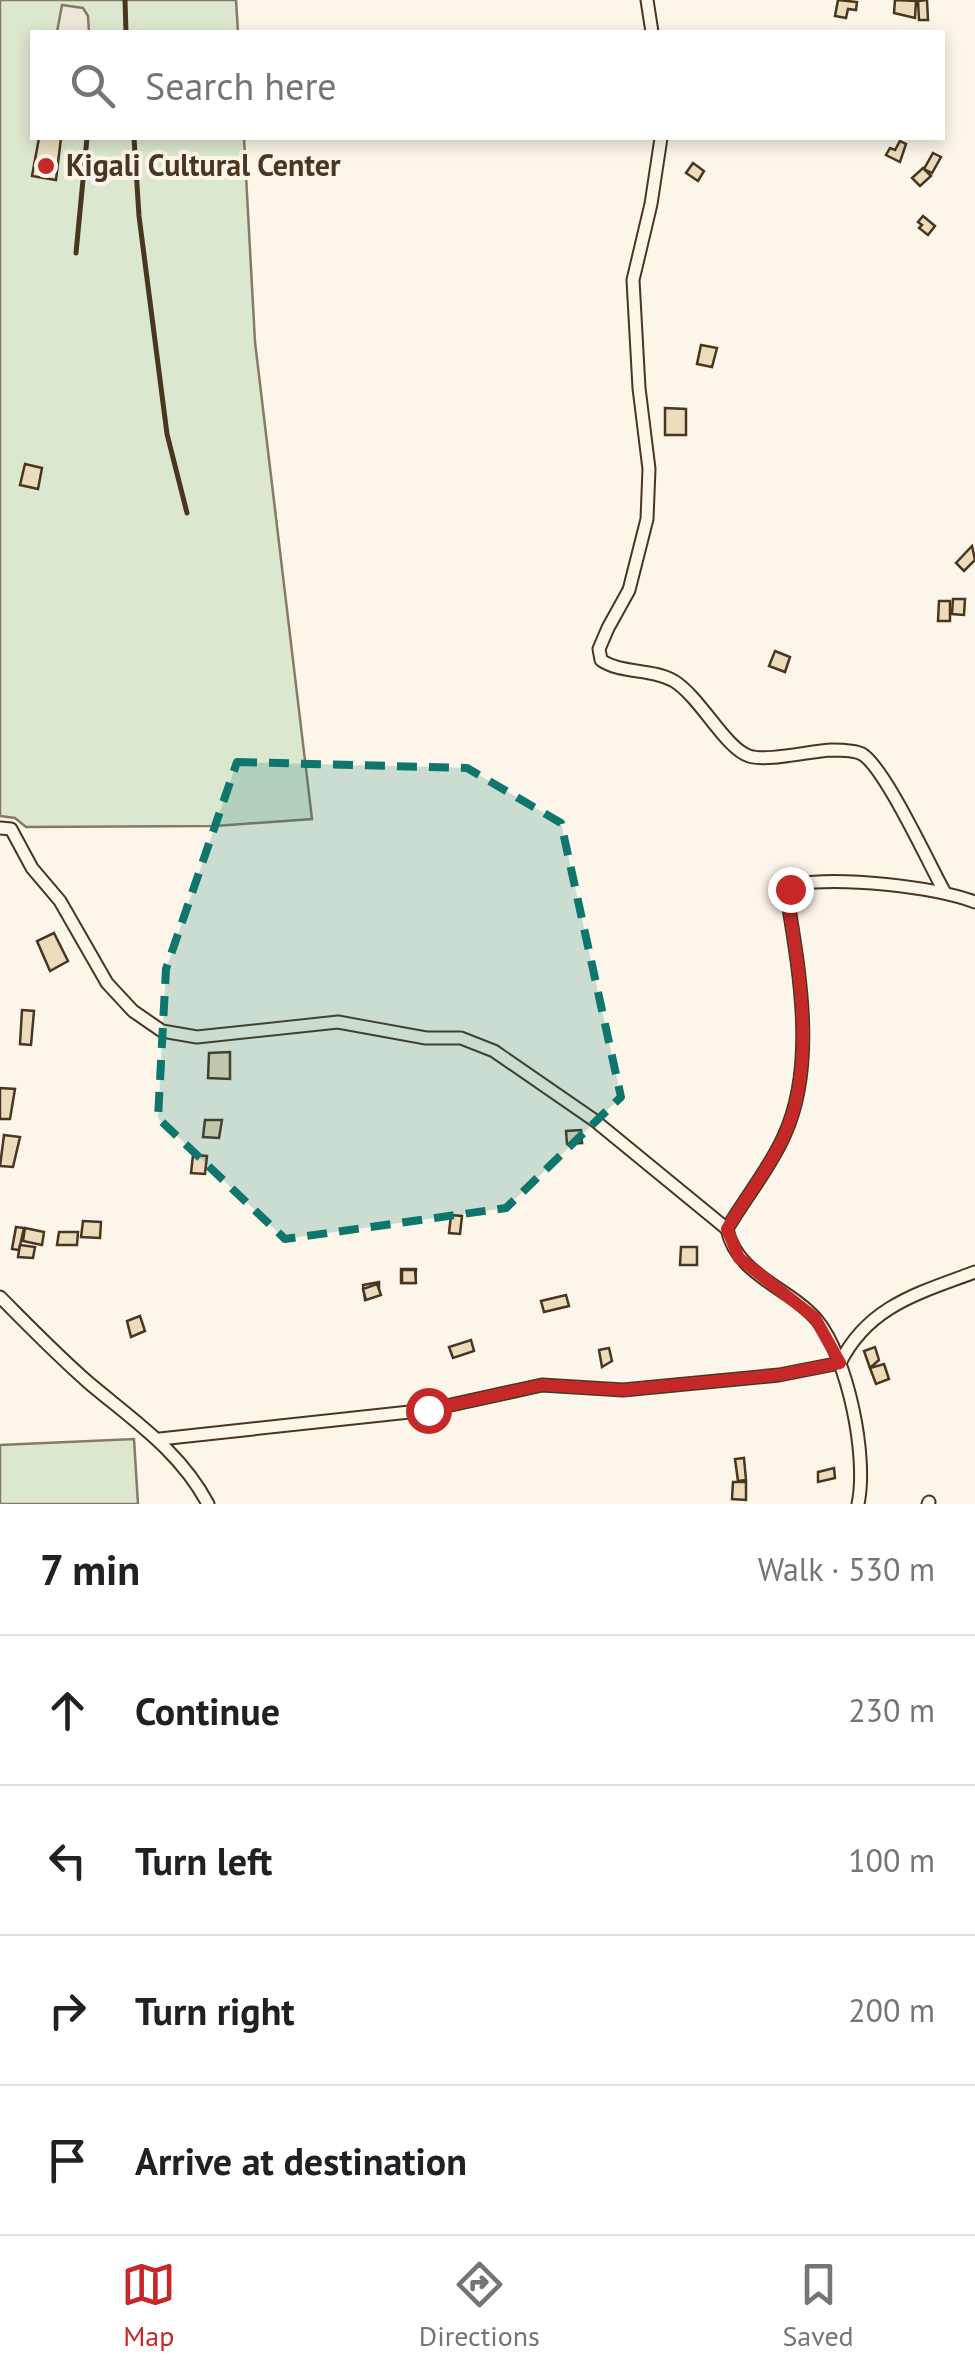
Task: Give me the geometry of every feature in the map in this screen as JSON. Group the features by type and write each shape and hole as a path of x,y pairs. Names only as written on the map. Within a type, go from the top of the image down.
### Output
{"street":[{"path":"648,0 652,30"},
{"path":"661,140 633,280 638,388 649,469 646,519 629,590 599,650 601,660 609,666 647,671 672,680 700,702 735,748 751,757 834,750 858,752 885,780 944,891"},
{"path":"0,828 12,829 32,868 60,901 107,983 133,1011 162,1031 197,1037 338,1022 426,1038 462,1038 494,1051 594,1120 727,1229 739,1258 815,1318 840,1363 859,1444 862,1482 858,1504"},
{"path":"727,1229 784,1136 797,1095 803,1027 800,973 787,896 790,889 796,884 826,880 944,891 975,902"},
{"path":"840,1363 852,1338 880,1314 917,1294 975,1272"},
{"path":"0,1296 86,1380 160,1439 195,1480 208,1504"},
{"path":"160,1439 428,1410 542,1385 623,1390 779,1375 840,1363"}],"highlighted area":[{"path":"237,762 467,768 561,823 621,1097 506,1208 285,1239 158,1118 166,969"}],"green space":[{"path":"0,0 236,0 238,30 30,30 30,140 244,140 255,342 312,819 215,826 26,827 15,818 0,816"},
{"path":"134,1439 138,1504 0,1504 0,1445"}],"shaded area":[{"path":"62,5 83,8 89,30 57,30"}],"building":[{"path":"838,0 857,2 856,10 848,9 846,18 835,16"},
{"path":"895,0 916,1 915,18 894,13"},
{"path":"927,0 928,20 919,20 918,1"},
{"name":"Kigali Cultural Center","path":"39,140 61,140 56,180 32,176"},
{"path":"900,141 906,144 900,162 886,155"},
{"path":"933,153 941,157 932,173 924,169"},
{"path":"693,163 704,171 698,181 686,173"},
{"path":"923,168 931,176 920,186 912,178"},
{"path":"923,216 935,226 928,235 919,228"},
{"path":"701,345 717,348 712,367 697,364"},
{"path":"665,408 686,409 686,435 665,435"},
{"path":"25,464 42,468 38,489 20,485"},
{"path":"972,546 975,560 964,571 956,563"},
{"path":"953,599 965,599 964,615 952,614"},
{"path":"939,601 950,601 950,621 938,621"},
{"path":"775,651 790,657 785,672 769,666"},
{"path":"54,933 68,961 50,971 37,941"},
{"path":"22,1010 34,1011 31,1045 20,1044"},
{"path":"230,1052 230,1079 208,1078 209,1053"},
{"path":"0,1088 15,1089 10,1119 0,1119"},
{"path":"205,1120 222,1120 219,1138 203,1137"},
{"path":"581,1130 582,1143 567,1144 566,1131"},
{"path":"4,1135 20,1137 13,1167 0,1166"},
{"path":"193,1155 207,1156 205,1174 191,1173"},
{"path":"451,1215 462,1216 460,1234 449,1233"},
{"path":"83,1221 101,1222 100,1238 81,1237"},
{"path":"16,1227 24,1228 19,1250 12,1249"},
{"path":"25,1228 44,1232 42,1245 23,1241"},
{"path":"59,1232 78,1232 77,1245 57,1245"},
{"path":"20,1245 35,1247 33,1258 18,1257"},
{"path":"681,1247 697,1247 697,1265 680,1265"},
{"path":"401,1269 416,1269 415,1283 401,1283"},
{"path":"402,1270 415,1270 416,1283 402,1283"},
{"path":"379,1282 379,1295 365,1300 363,1285"},
{"path":"377,1284 381,1295 366,1300 363,1289"},
{"path":"566,1295 569,1306 544,1312 541,1301"},
{"path":"140,1316 145,1331 131,1337 127,1321"},
{"path":"471,1340 474,1351 453,1358 449,1347"},
{"path":"875,1347 879,1360 870,1368 864,1351"},
{"path":"609,1348 612,1361 602,1367 599,1350"},
{"path":"884,1364 889,1379 876,1384 870,1368"},
{"path":"744,1458 746,1480 738,1481 735,1459"},
{"path":"834,1468 835,1478 818,1482 818,1472"},
{"path":"733,1482 746,1482 746,1500 732,1499"}],"wall":[{"path":"125,0 126,30"},
{"path":"76,253 87,140"},
{"path":"134,140 139,216 167,434 187,513"}],"place":[{"name":"Kigali Cultural Center","path":"46,166"}],"route":[{"path":"428,1410 542,1385 623,1390 779,1375 840,1363 815,1318 739,1258 727,1229 784,1136 797,1095 803,1027 800,973 787,896 790,889"}]}
